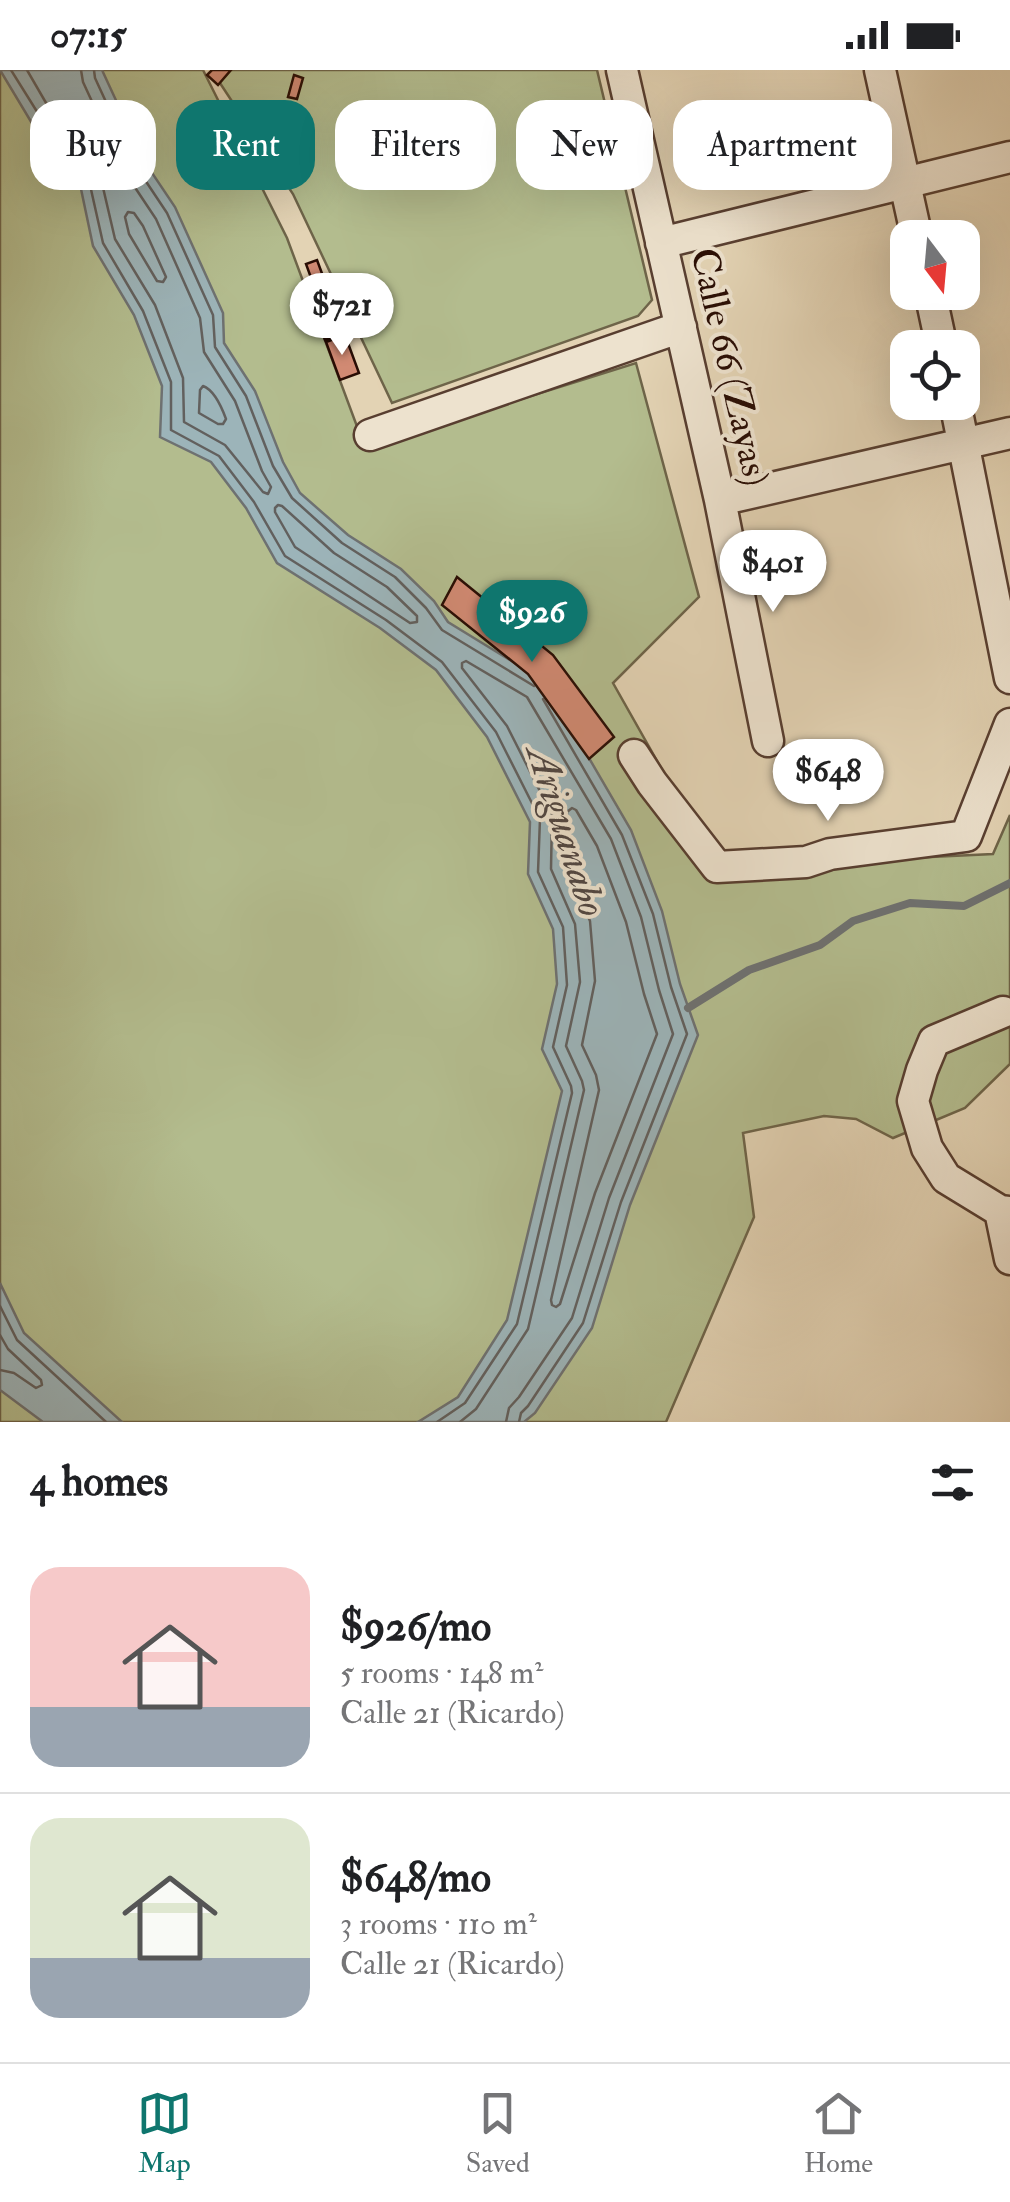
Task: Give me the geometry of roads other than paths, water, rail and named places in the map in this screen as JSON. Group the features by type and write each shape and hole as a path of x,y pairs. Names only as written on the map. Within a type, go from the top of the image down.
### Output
{"street":[{"name":"Calle 66 (Zayas)","path":"622,70 720,500 768,741"},
{"path":"880,70 913,220"},
{"path":"660,243 1010,156"},
{"path":"370,435 681,327"},
{"path":"958,420 1010,678"},
{"path":"720,500 1010,433"},
{"path":"634,756 716,867 806,862 830,854 966,836 1010,724"},
{"path":"1003,1012 934,1041 913,1101 927,1148 946,1178 1005,1212 1010,1259"}],"water":[{"path":"0,70 102,70 116,100 30,100 30,120"},
{"name":"Ariguanabo","path":"156,179 175,207 223,313 224,343 255,391 283,462 300,493 348,535 401,569 434,601 448,622 544,681 631,830 662,911 680,984 698,1035 630,1205 592,1328 535,1413 524,1422 418,1422 458,1397 507,1320 562,1091 542,1049 557,984 553,929 528,874 530,822 487,737 436,670 380,628 277,563 246,508 211,462 160,437 162,386 134,315 93,246 81,190 156,190"},
{"path":"0,1283 24,1333 122,1422 43,1422 0,1390"}],"waterway":[{"path":"688,1008 749,970 820,945 853,921 910,903 964,906 1010,883"}]}
